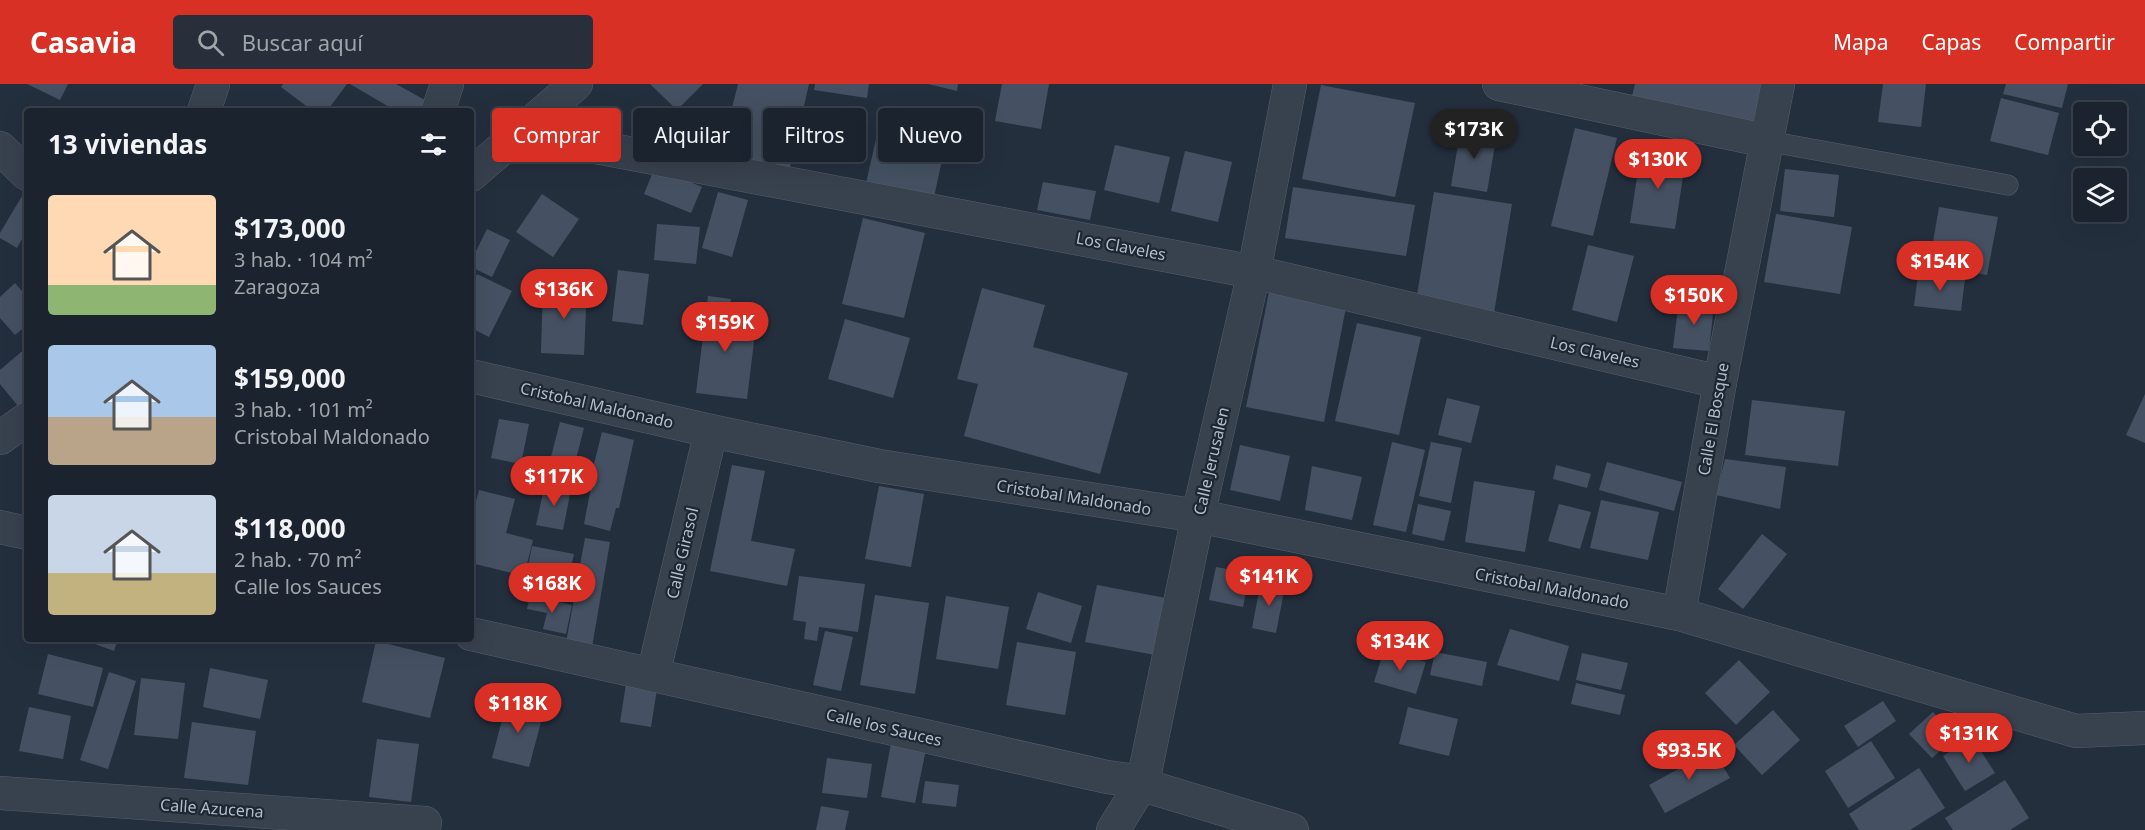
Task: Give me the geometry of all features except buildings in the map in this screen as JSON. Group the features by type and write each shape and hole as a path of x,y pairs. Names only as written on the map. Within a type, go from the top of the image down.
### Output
{"street":[{"path":"205,108 213,84"},
{"path":"439,108 447,84"},
{"path":"547,108 576,84"},
{"name":"Calle Jerusalen","path":"1113,830 1143,782 1198,516 1254,272 1290,84"},
{"path":"1499,84 1767,141"},
{"name":"Calle El Bosque","path":"1679,614 1720,382 1778,84"},
{"path":"0,148 24,171"},
{"name":"Los Claveles","path":"621,152 1254,272 1720,382"},
{"path":"474,172 492,156"},
{"name":"Cristobal Maldonado","path":"474,377 711,431 879,466 1198,516 1679,614 2076,731 2145,728"},
{"path":"0,438 24,421"},
{"name":"Calle Girasol","path":"653,675 711,431"},
{"path":"0,527 24,532"},
{"name":"Calle los Sauces","path":"474,634 1107,777 1143,782 1146,786 1292,830"},
{"name":"Calle Azucena","path":"0,793 424,826"}],"lane":[{"path":"1767,141 2008,185"}]}
